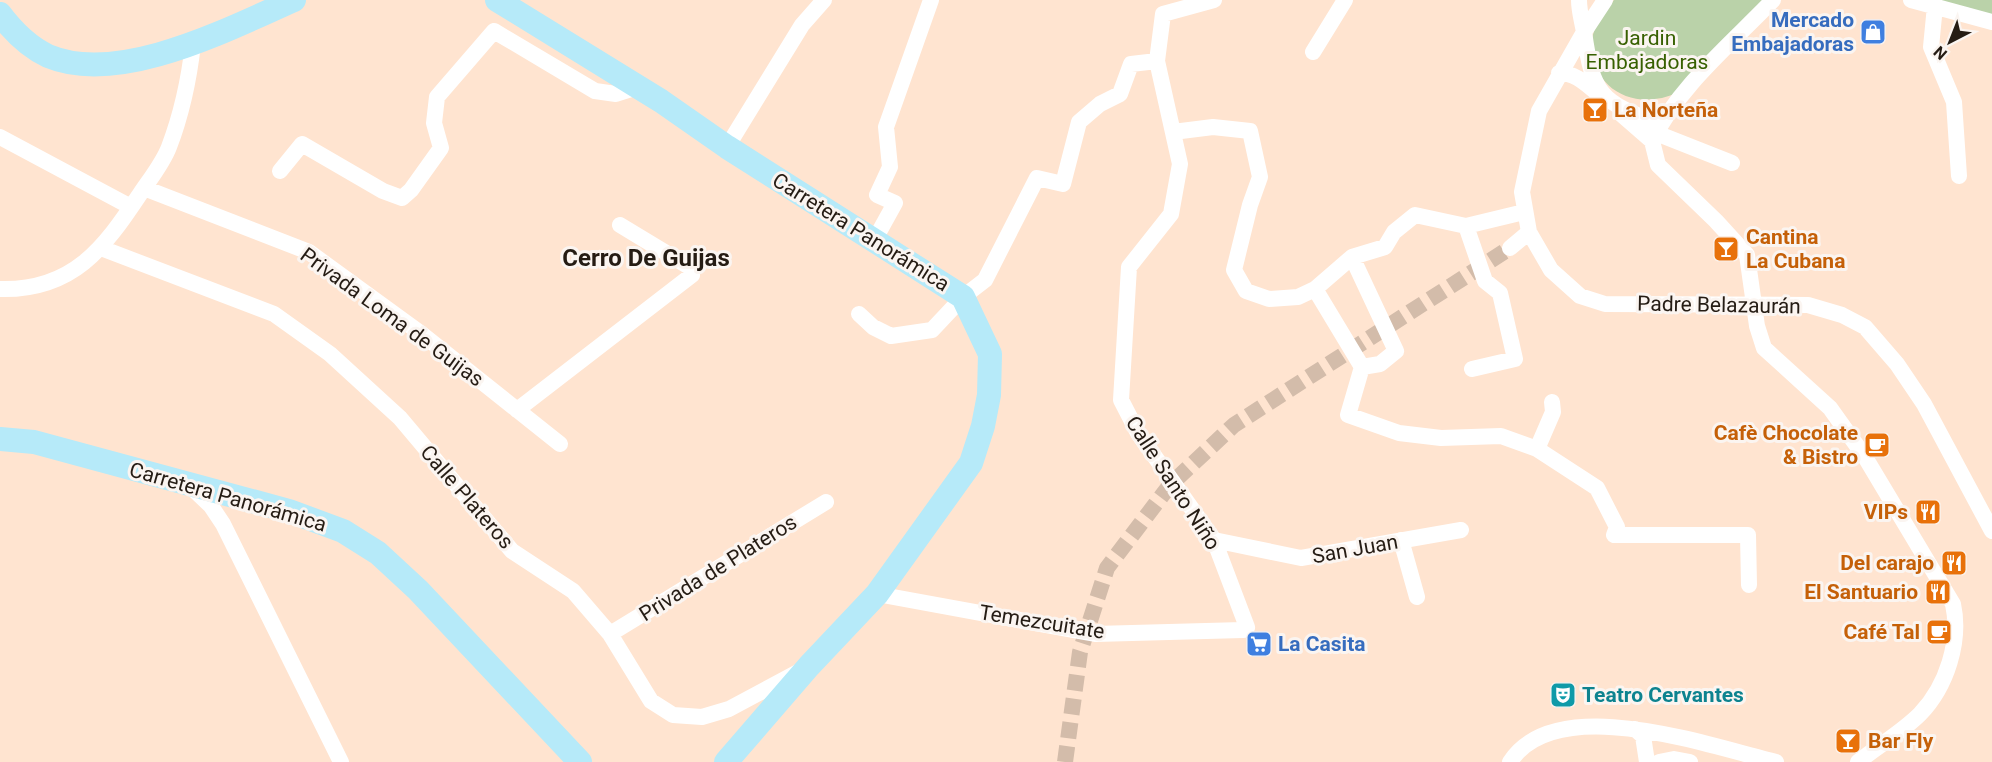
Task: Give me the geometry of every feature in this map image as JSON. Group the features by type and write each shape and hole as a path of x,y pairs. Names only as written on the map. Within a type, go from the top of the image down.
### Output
{"street":[{"path":"0,14 14,32 48,56 90,65 141,58 193,44 294,0"},
{"name":"Carretera Panorámica","path":"497,0 638,87 727,147 963,297 990,354 989,395 983,426 971,463 877,594 809,666 726,762"},
{"path":"727,147 802,25 824,0"},
{"path":"874,241 895,203 877,195 891,167 886,127 931,0"},
{"name":"Calle Santo Niño","path":"1214,0 1163,14 1157,61 1180,164 1170,214 1129,267 1121,400 1138,433 1214,540 1247,623 1245,629"},
{"path":"1313,52 1346,0"},
{"path":"1579,0 1588,68 1601,91 1656,133"},
{"path":"1583,26 1592,0"},
{"path":"1583,26 1605,0"},
{"path":"1773,0 1698,79 1656,133 1658,165 1716,220 1747,255 1758,326 1764,348 1830,408 1864,457 1953,604 1957,622 1954,649 1940,686 1922,712 1858,762"},
{"path":"1911,0 1992,22"},
{"path":"1935,6 1931,47 1954,102 1959,176"},
{"name":"Padre Belazaurán","path":"1583,26 1537,120 1522,192 1529,232 1545,262 1565,285 1580,296 1605,304 1808,305 1842,315 1865,327 1891,357 1924,404 1992,531"},
{"path":"280,171 302,144 383,191 402,198 411,190 441,148 434,123 436,97 494,31 595,91 616,94 638,87"},
{"path":"0,289 13,290 54,280 85,264 100,248 131,207 168,150 188,91 193,44"},
{"path":"859,314 873,327 891,336 932,330 963,297 985,280 1036,178 1063,184 1079,122 1101,104 1120,94 1131,64 1157,61"},
{"path":"1559,73 1568,73 1578,78 1656,133 1732,163"},
{"path":"1173,132 1213,127 1250,132 1260,177 1250,205 1234,270 1246,291 1269,299 1298,297 1316,289 1352,257 1384,248 1394,232 1415,215 1466,226 1524,212"},
{"path":"0,137 131,207"},
{"name":"Privada Loma de Guijas","path":"144,188 309,252 423,335 560,444"},
{"path":"517,410 692,275 691,268 620,225"},
{"path":"1466,226 1485,281 1500,293 1515,359 1472,369"},
{"path":"1510,248 1529,232"},
{"name":"Calle Plateros","path":"100,248 274,314 330,354 400,418 512,551 573,591 610,634 651,701 673,715 702,717 729,709 809,666"},
{"path":"1352,257 1396,351 1380,364 1362,367"},
{"path":"1316,289 1362,367 1348,416 1399,433 1441,438 1501,436 1537,449 1597,488 1617,527 1614,535 1748,535 1749,585"},
{"path":"1537,449 1553,412 1552,402"},
{"name":"Carretera Panorámica","path":"0,439 34,442 315,519 343,531 378,553 418,590 580,762"},
{"path":"188,484 212,506 223,524 341,762"},
{"name":"Privada de Plateros","path":"610,634 826,502"},
{"name":"San Juan","path":"1214,540 1301,558 1461,530"},
{"path":"1401,540 1418,597"},
{"name":"Temezcuitate","path":"877,594 1095,634 1245,629"},
{"path":"1510,762 1526,743 1550,731 1601,726 1635,729 1776,762"},
{"path":"1635,729 1643,736 1647,762"},
{"path":"1659,762 1674,759 1690,762"}],"green space":[{"name":"Jardin Embajadoras","path":"1614,0 1764,0 1677,93 1646,100 1632,98 1608,84 1599,73 1594,58 1593,35 1600,19"},
{"path":"1933,0 1992,0 1992,17"}],"tunnel":[{"path":"1065,762 1080,652 1107,568 1170,485 1234,425 1510,248"}],"place":[{"name":"Mercado Embajadoras","path":"1873,32"},
{"name":"La Norteña","path":"1595,110"},
{"name":"Cantina La Cubana","path":"1726,249"},
{"name":"Cafè Chocolate & Bistro","path":"1877,445"},
{"name":"VIPs","path":"1928,512"},
{"name":"Del carajo","path":"1954,563"},
{"name":"El Santuario","path":"1938,592"},
{"name":"Café Tal","path":"1939,632"},
{"name":"La Casita","path":"1259,644"},
{"name":"Teatro Cervantes","path":"1563,695"},
{"name":"Bar Fly","path":"1848,741"}],"district":[{"name":"Cerro De Guijas","path":"646,258"}]}
